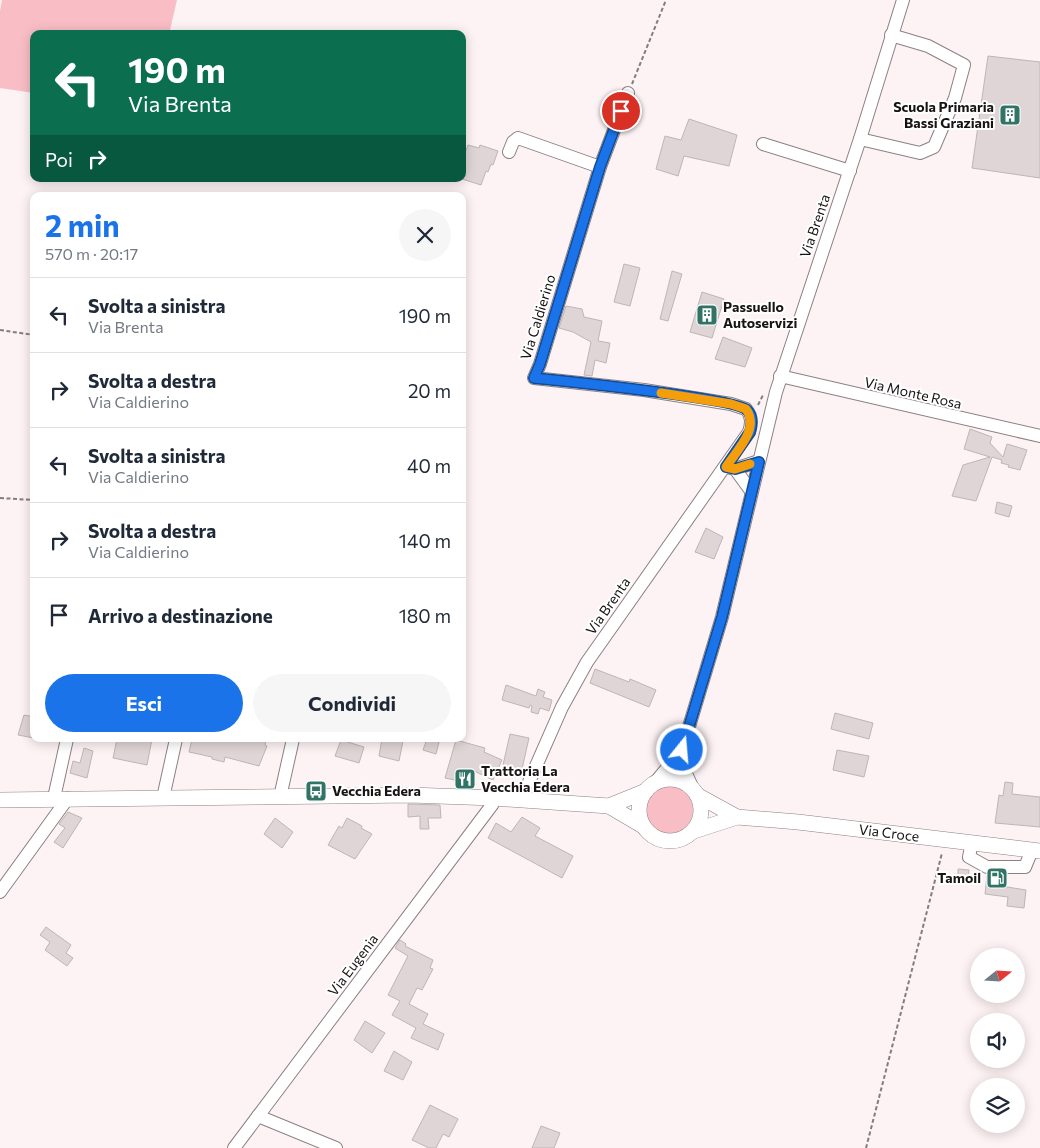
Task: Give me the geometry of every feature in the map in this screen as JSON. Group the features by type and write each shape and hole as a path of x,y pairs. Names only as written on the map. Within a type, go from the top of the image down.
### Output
{"main road":[{"name":"Via Croce","path":"609,806 669,779 686,784 695,792 737,817"},
{"path":"644,826 640,808 650,788"},
{"path":"694,831 699,823 701,814 701,804 695,792"},
{"path":"0,800 410,795 494,798 609,806"},
{"name":"Via Croce","path":"609,806 644,826 658,839 667,841 677,841 686,838 694,831 737,817 798,822 1036,850"}],"street":[{"name":"Via Brenta","path":"695,792 684,769 682,750 722,617 780,376 850,171 903,0"},
{"path":"860,139 920,152 934,147 955,98 964,65 928,46 891,35"},
{"name":"Via Caldierino","path":"628,93 600,167 540,364 534,378 644,390 731,404 746,409"},
{"path":"510,152 513,142 518,138 600,167"},
{"path":"763,144 850,171"},
{"name":"Via Monte Rosa","path":"780,376 1040,436"},
{"path":"731,468 750,432 751,419 746,409"},
{"path":"731,468 759,462"},
{"name":"Via Brenta","path":"529,782 562,707 586,662 731,468"},
{"path":"731,468 751,491"},
{"path":"0,892 61,798 66,742"},
{"path":"163,798 175,742"},
{"path":"280,798 292,742"},
{"name":"Via Brenta","path":"650,788 682,750"},
{"name":"Via Eugenia","path":"234,1148 492,805 494,798"},
{"path":"972,842 969,857 987,867 1025,867 1036,850"},
{"path":"258,1116 336,1148"}],"path":[{"path":"628,93 666,0"},
{"path":"0,330 30,334"},
{"path":"746,409 751,406 757,407 766,390"},
{"path":"0,498 30,500"},
{"path":"866,1148 945,840"}],"shaded area":[{"path":"2,0 177,0 170,30 30,30 30,92 0,88 0,11"},
{"path":"669,786 678,788 686,793 691,801 693,810 691,819 686,827 678,832 669,834 660,832 652,827 647,819 645,810 647,801 652,793 660,788"}],"building":[{"name":"Scuola Primaria Bassi Graziani","path":"988,56 1040,62 1040,178 972,168"},
{"path":"689,119 737,135 729,166 684,156 678,176 656,169 665,136 681,140"},
{"path":"468,145 479,148 480,145 498,151 493,165 491,164 488,172 486,171 481,185 466,180 466,150"},
{"path":"624,264 640,268 630,306 614,302"},
{"path":"672,271 682,274 668,321 660,319"},
{"name":"Passuello Autoservizi","path":"702,292 724,299 712,338 690,332"},
{"path":"566,306 582,309 584,317 602,321 598,341 610,343 606,363 595,360 592,376 584,375 591,342 573,332 559,328"},
{"path":"723,337 752,348 745,367 715,359"},
{"path":"970,429 992,437 990,443 1003,457 1007,444 1027,450 1020,470 1008,467 1009,465 1001,463 1002,460 992,457 976,501 952,496 963,465 990,457 964,449"},
{"path":"997,502 1012,506 1009,517 995,513"},
{"path":"706,528 723,537 714,559 695,552"},
{"path":"595,669 629,682 630,679 656,690 649,707 590,683"},
{"path":"506,685 536,696 538,689 545,692 543,697 552,700 549,711 540,708 538,714 531,712 532,706 530,705 529,708 502,700"},
{"path":"835,713 873,723 869,739 831,729"},
{"path":"24,715 30,716 30,737 18,735"},
{"path":"510,734 529,738 522,769 503,765"},
{"path":"116,742 151,742 147,765 113,758"},
{"path":"191,742 266,742 265,745 267,746 259,766 225,757 224,762 212,759 212,757 189,752"},
{"path":"340,742 348,742 364,747 359,763 335,756"},
{"path":"381,742 403,742 399,761 379,756"},
{"path":"426,742 439,742 436,754 423,750"},
{"path":"455,742 463,742 485,748 484,752 502,760 493,780 472,770 468,783 445,778"},
{"path":"84,748 93,751 87,778 70,773 73,761 80,763"},
{"path":"837,750 869,756 864,777 833,770"},
{"path":"1005,782 1013,783 1012,794 1040,797 1040,827 995,823 999,795 1003,796"},
{"path":"408,804 440,805 441,818 428,818 429,829 420,829 420,816 408,817"},
{"path":"68,812 82,818 63,848 54,842 65,828 59,824"},
{"path":"522,817 540,828 535,836 573,856 562,878 488,838 496,823 511,832"},
{"path":"275,818 293,832 282,848 264,834"},
{"path":"347,818 372,834 355,859 328,845 339,826 342,828"},
{"path":"958,869 969,870 968,881 958,880"},
{"path":"987,875 1003,875 1001,886 1026,890 1024,908 1007,906 1008,897 985,894"},
{"path":"46,927 71,945 66,953 73,958 67,966 45,950 50,942 40,935"},
{"path":"400,940 406,944 405,946 433,960 430,968 433,969 422,990 417,988 409,1004 428,1014 423,1024 444,1034 438,1050 411,1038 416,1028 392,1015 400,1001 388,995 408,956 395,948"},
{"path":"365,1021 385,1033 372,1053 354,1040"},
{"path":"394,1051 412,1062 403,1080 384,1071"},
{"path":"430,1105 458,1119 449,1137 443,1134 436,1148 429,1148 412,1140"},
{"path":"541,1126 560,1133 554,1148 532,1148"}],"slow traffic":[{"path":"661,393 731,404 746,409 750,413 752,425 750,432 726,467 735,469 750,464"}],"place":[{"name":"Scuola Primaria Bassi Graziani","path":"1010,115"},
{"name":"Passuello Autoservizi","path":"707,315"},
{"name":"Trattoria La Vecchia Edera","path":"465,779"},
{"name":"Vecchia Edera","path":"316,791"},
{"name":"Tamoil","path":"997,878"}],"route":[{"path":"621,111 600,167 540,364 534,378 644,390 731,404 741,406 750,413 752,425 750,432 726,467 735,469 759,462 722,617 682,750"}]}
